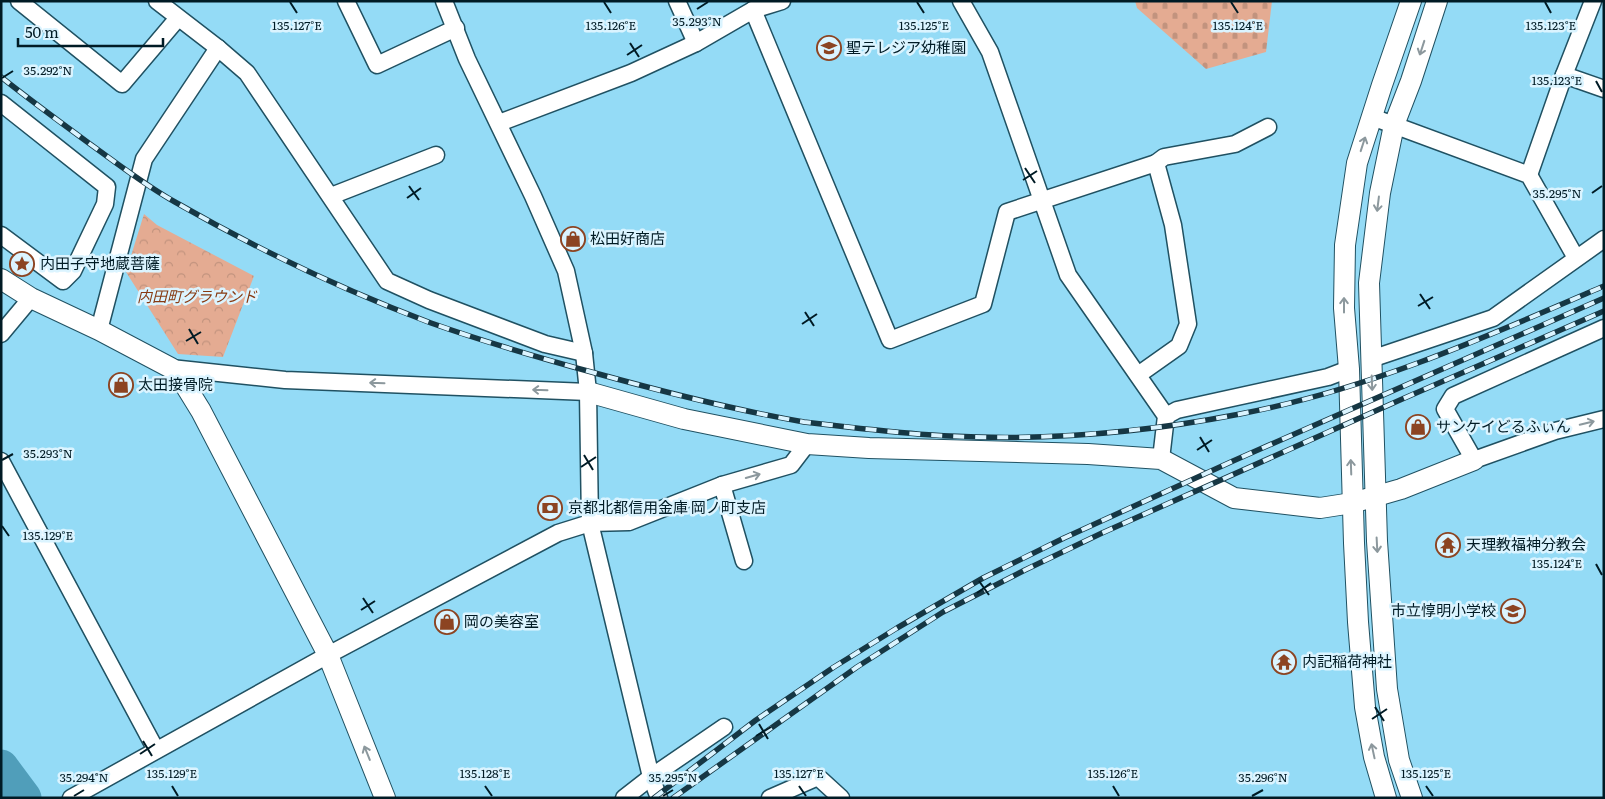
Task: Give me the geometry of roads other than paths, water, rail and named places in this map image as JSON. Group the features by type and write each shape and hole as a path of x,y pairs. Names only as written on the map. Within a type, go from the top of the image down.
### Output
{"street":[{"path":"19,1 122,84 178,18"},
{"path":"157,1 247,73 387,281 429,300 545,344 584,353"},
{"path":"346,1 377,65 456,28"},
{"path":"444,1 467,59 499,123 566,271 584,353 588,392 590,523 651,777 659,798"},
{"path":"677,1 696,43"},
{"path":"499,123 631,73 696,43 753,10 782,1"},
{"path":"961,1 990,52 1068,275 1166,416 1161,459"},
{"path":"1386,798 1374,757 1365,707 1358,622 1352,503 1349,369 1344,308 1346,245 1357,163 1411,1"},
{"path":"1412,798 1399,760 1387,689 1377,541 1369,283 1380,193 1394,125 1411,82 1437,1"},
{"path":"1529,175 1564,75 1593,1"},
{"path":"753,10 890,340 983,304 1008,212 1156,163 1164,157 1235,144 1268,127"},
{"path":"99,330 144,159 218,48"},
{"path":"1564,75 1604,89"},
{"path":"1,103 107,187 105,204 73,271 62,281 1,235"},
{"path":"1372,117 1529,175 1576,258"},
{"path":"331,196 436,155"},
{"path":"1138,375 1179,346 1188,324 1173,225 1156,163"},
{"path":"1371,359 1493,318 1604,239"},
{"path":"1,279 31,298 99,330 171,368 285,380 588,392 684,419 807,444 869,448 1097,454 1161,459 1234,498 1320,508 1352,503 1401,489 1555,431 1604,419"},
{"path":"1,334 31,298"},
{"path":"1474,460 1445,409 1453,396 1604,328"},
{"path":"171,368 185,385 201,411 328,655 385,798"},
{"path":"1166,416 1186,408 1328,377 1349,369"},
{"path":"71,798 328,655 558,533 590,523 629,522 722,485 791,465 807,444"},
{"path":"1,461 156,750"},
{"path":"722,485 744,561"},
{"path":"624,798 724,727"},
{"path":"770,798 818,777 841,798"}],"waterway":[{"path":"1,767 24,798"}],"railway":[{"path":"1,77 90,144 164,195 269,252 365,297 451,330 554,362 699,400 804,422 926,435 1022,437 1096,434 1205,420 1287,404 1380,376 1470,343 1604,286"},
{"path":"654,798 756,720 834,667 983,578 1064,538 1233,461 1604,298"},
{"path":"673,798 857,667 943,612 1102,533 1604,311"}],"place":[{"name":"聖テレジア幼稚園","path":"829,48"},
{"name":"松田好商店","path":"573,239"},
{"name":"内田子守地蔵菩薩","path":"22,264"},
{"name":"太田接骨院","path":"121,385"},
{"name":"サンケイどるふぃん","path":"1418,427"},
{"name":"京都北都信用金庫 岡ノ町支店","path":"550,508"},
{"name":"天理教福神分教会","path":"1448,545"},
{"name":"市立惇明小学校","path":"1513,611"},
{"name":"岡の美容室","path":"447,622"},
{"name":"内記稲荷神社","path":"1284,662"}],"park label":[{"name":"内田町グラウンド","path":"197,297"}]}
